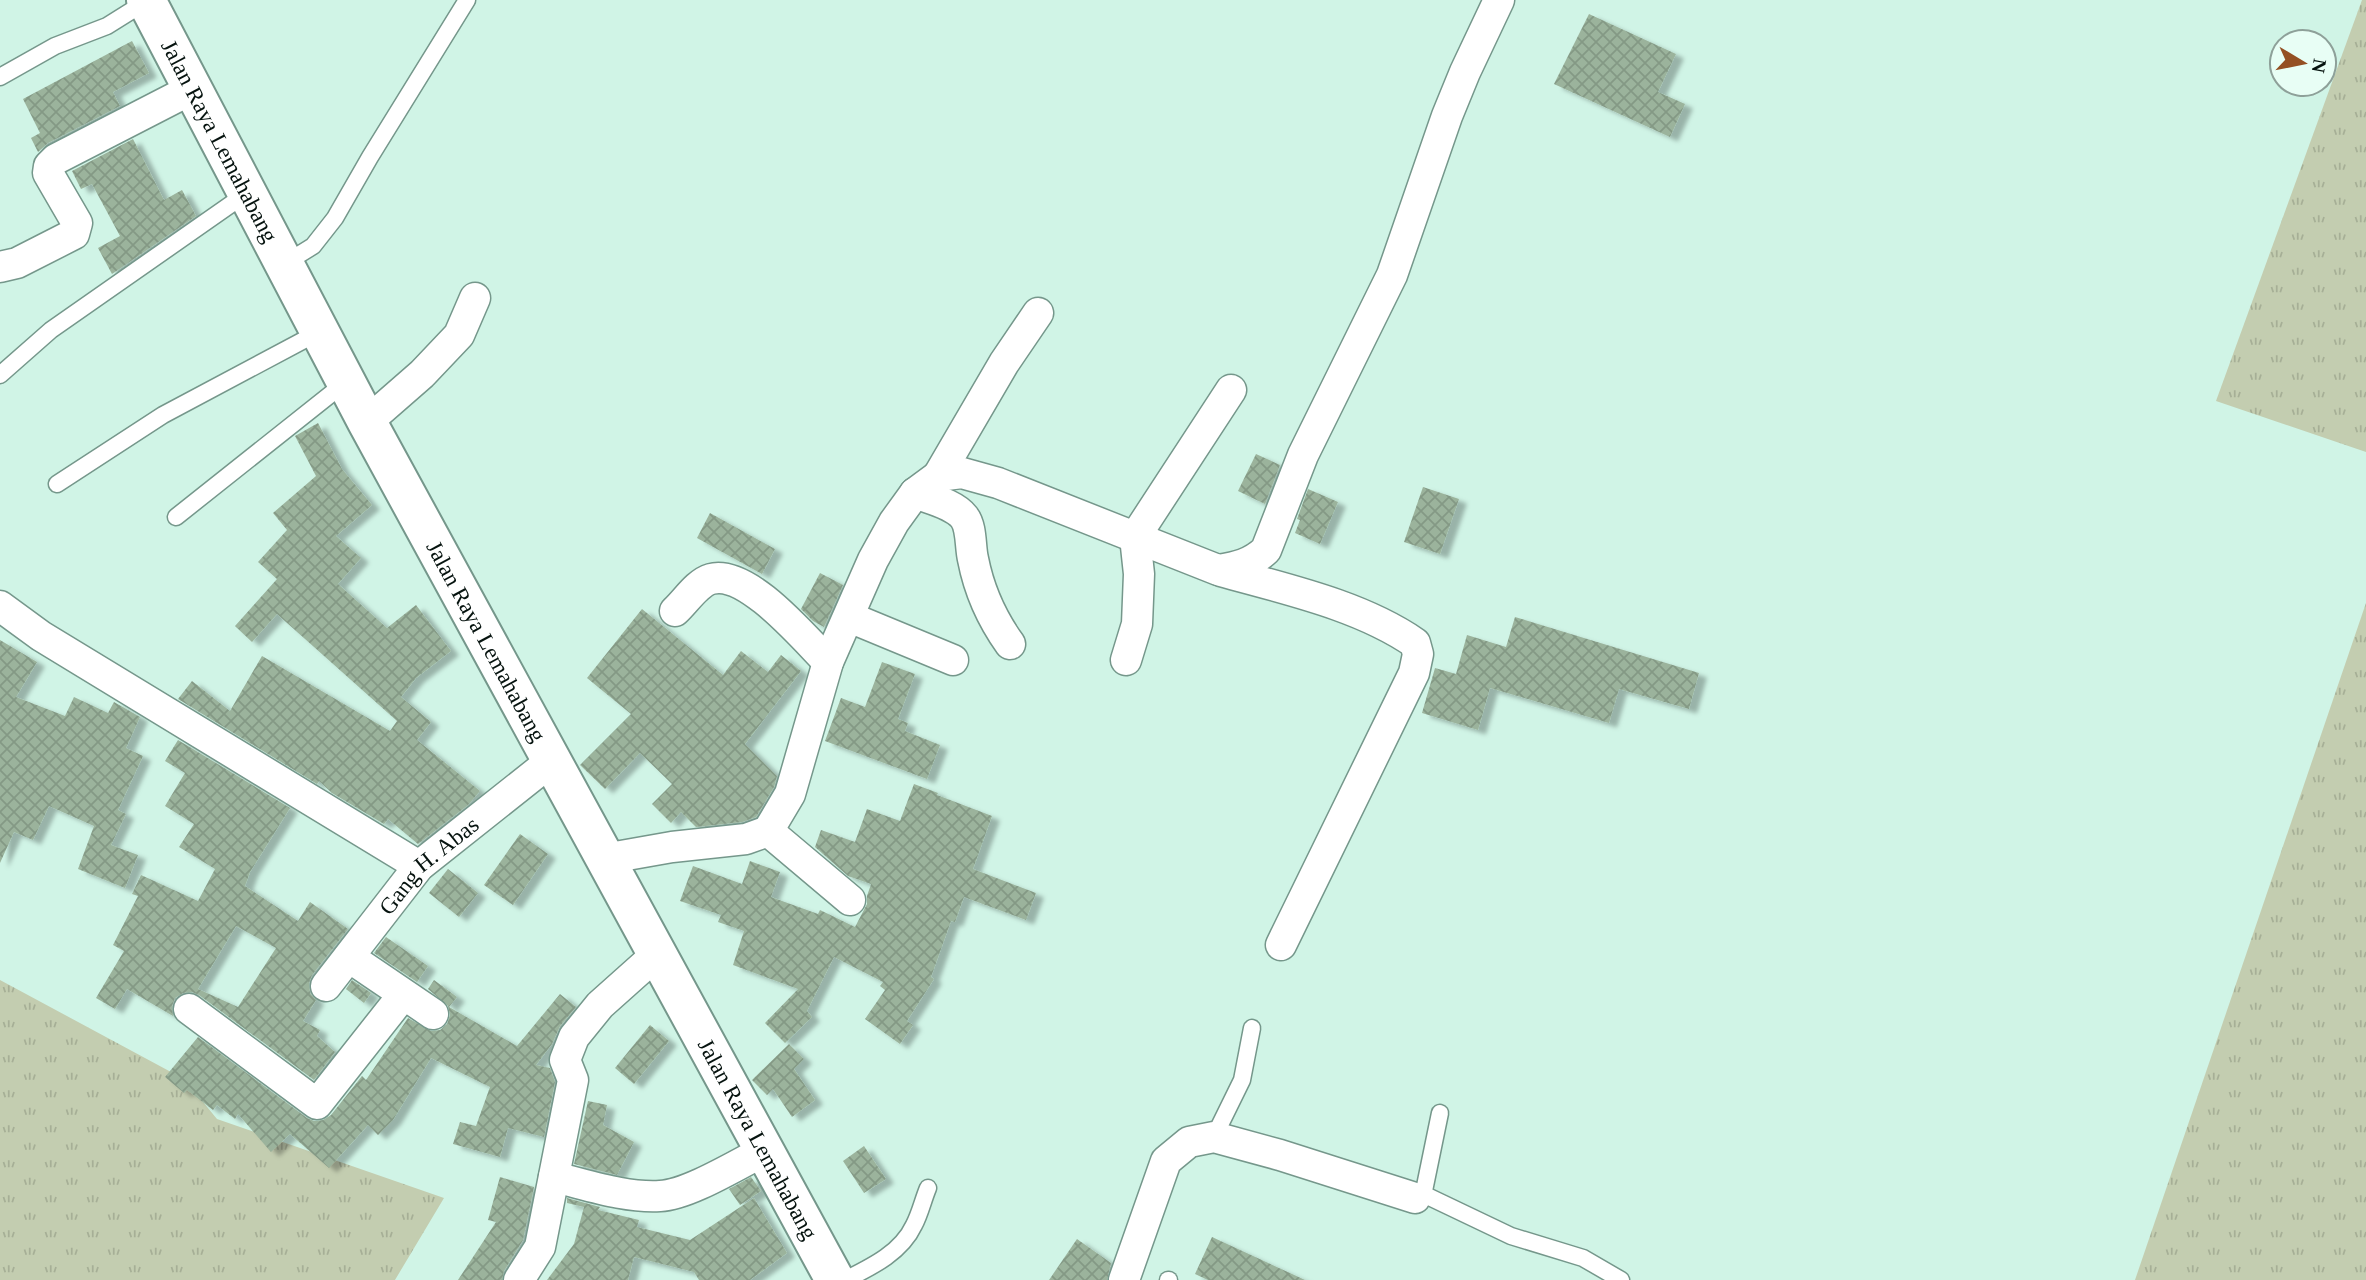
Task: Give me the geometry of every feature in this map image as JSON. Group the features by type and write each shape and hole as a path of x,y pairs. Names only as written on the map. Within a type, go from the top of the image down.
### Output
{"main road":[{"name":"Jalan Raya Lemahabang","path":"146,1 346,383 550,762 835,1280"}],"street":[{"path":"1217,570 1255,561 1266,550 1314,431 1392,275 1447,116 1499,0"},
{"path":"0,267 17,263 74,234 77,223 48,173 48,166 56,159 192,89"},
{"path":"367,422 422,374 459,335 475,299"},
{"path":"604,859 746,839 768,831 790,794 828,662 873,560 894,522 926,484 1038,313"},
{"path":"1126,660 1138,614 1139,574 1135,537 1231,390"},
{"path":"926,484 962,473 998,483 1217,570 1301,593 1382,623 1415,643 1418,654 1415,673 1281,945"},
{"path":"926,484 966,519 981,589 994,623 1010,644"},
{"path":"675,611 709,579 730,580 750,588 768,602 828,662"},
{"path":"0,606 41,636 419,866"},
{"path":"849,617 953,660"},
{"name":"Gang H. Abas","path":"326,986 419,866 550,762"},
{"path":"768,831 850,900"},
{"path":"519,1280 540,1247 573,1080 565,1060 574,1037 600,1005 656,955"},
{"path":"349,957 433,1014"},
{"path":"188,1009 317,1104 403,995"},
{"path":"1124,1280 1166,1161 1189,1142 1214,1137 1419,1196"},
{"path":"554,1177 632,1195 663,1196 692,1187 764,1151"}],"lane":[{"path":"284,264 313,246 335,218 467,0"},
{"path":"0,77 55,46 107,26 146,1"},
{"path":"0,376 51,330 247,193"},
{"path":"57,484 163,415 320,332"},
{"path":"176,517 346,383"},
{"path":"1214,1137 1241,1080 1252,1028"},
{"path":"1440,1113 1419,1196 1511,1236 1583,1258 1621,1280"},
{"path":"845,1280 875,1265 902,1244 914,1226 928,1188"}],"green space":[{"path":"2362,0 2366,0 2366,452 2216,401 2326,98 2338,98 2338,66"},
{"path":"2366,603 2366,1280 2135,1280"},
{"path":"0,980 184,1079 217,1119 444,1198 395,1280 0,1280"}],"building":[{"path":"1589,14 1676,54 1658,92 1685,104 1670,137 1554,84"},
{"path":"132,41 149,73 113,92 120,106 48,143 38,152 31,138 40,133 23,99"},
{"path":"133,139 164,200 182,190 196,216 112,274 98,248 120,236 92,184 81,189 72,171"},
{"path":"318,423 342,469 372,505 336,536 361,558 338,584 387,628 416,605 451,651 416,678 401,697 431,722 417,740 480,791 468,805 418,844 388,819 384,824 332,793 319,781 317,784 178,699 192,681 230,711 262,656 390,731 397,721 277,614 252,642 235,626 277,579 258,562 287,530 273,513 316,476 295,436"},
{"path":"1256,454 1280,465 1265,504 1238,491"},
{"path":"1423,487 1459,499 1440,554 1404,542"},
{"path":"1308,489 1338,502 1320,544 1295,533"},
{"path":"710,513 775,549 762,574 697,538"},
{"path":"820,573 843,585 824,627 801,609"},
{"path":"642,609 723,675 741,651 768,672 781,655 801,671 745,744 777,776 774,787 756,817 742,822 696,827 681,812 671,823 652,804 672,784 640,753 605,789 580,765 631,714 587,678"},
{"path":"1515,617 1699,673 1689,709 1619,689 1609,723 1490,688 1478,730 1422,713 1435,668 1456,674 1467,635 1506,647"},
{"path":"0,640 37,662 16,697 65,716 74,697 108,713 114,702 140,717 126,748 143,756 118,810 126,814 111,845 138,855 125,888 78,869 94,826 49,806 33,840 14,832 0,863"},
{"path":"882,662 915,674 898,719 908,723 905,731 940,745 927,779 825,741 841,698 865,707"},
{"path":"178,740 290,808 250,872 245,886 298,921 310,902 348,929 312,975 309,983 310,993 316,1000 303,1021 320,1030 317,1036 335,1052 314,1080 192,992 175,998 173,1016 127,989 115,1009 96,998 124,951 113,945 138,896 132,894 141,875 198,901 215,869 179,847 194,824 165,806 185,773 165,761","holes":["236,926 276,948 238,1007 198,989"]},
{"path":"914,784 992,816 973,869 1036,893 1026,920 964,897 955,922 951,921 931,977 934,979 907,1021 913,1025 900,1044 865,1019 885,990 880,986 883,982 834,957 807,1011 812,1017 785,1043 765,1023 798,989 733,965 744,931 718,922 721,915 680,901 693,866 742,884 750,861 780,872 771,897 818,914 820,910 855,927 867,904 871,884 848,876 815,847 821,830 855,842 867,809 900,821"},
{"path":"520,834 548,854 513,905 484,885"},
{"path":"448,869 478,893 459,917 429,893"},
{"path":"386,937 428,966 417,982 374,953"},
{"path":"352,980 371,993 364,1003 346,989"},
{"path":"434,980 457,997 449,1007 517,1046 560,994 576,1007 560,1026 552,1044 536,1065 550,1068 555,1082 544,1137 508,1128 500,1157 453,1144 460,1122 476,1126 490,1087 431,1058 393,1120 378,1135 368,1125 329,1168 290,1134 271,1152 238,1114 235,1119 217,1105 213,1110 187,1090 184,1093 165,1077 198,1037 307,1118 314,1121 323,1120 331,1115 362,1076 366,1080 408,1018 431,1031 440,1030 447,1024 450,1015 448,1006 428,989"},
{"path":"650,1025 669,1041 634,1084 615,1068"},
{"path":"789,1044 804,1059 794,1069 815,1100 792,1117 773,1089 767,1095 752,1080"},
{"path":"588,1101 607,1105 603,1125 634,1142 617,1175 574,1164"},
{"path":"864,1146 886,1179 864,1193 843,1161"},
{"path":"500,1177 534,1187 523,1240 504,1271 502,1280 458,1280 496,1222 488,1220"},
{"path":"751,1177 761,1191 740,1205 729,1189"},
{"path":"567,1198 600,1207 598,1210 639,1220 637,1227 690,1240 754,1198 787,1253 750,1280 699,1280 694,1272 634,1257 628,1280 547,1280 574,1244 584,1207 567,1203"},
{"path":"1212,1237 1305,1280 1208,1280 1195,1274"},
{"path":"1077,1239 1111,1263 1107,1280 1049,1280"}]}
